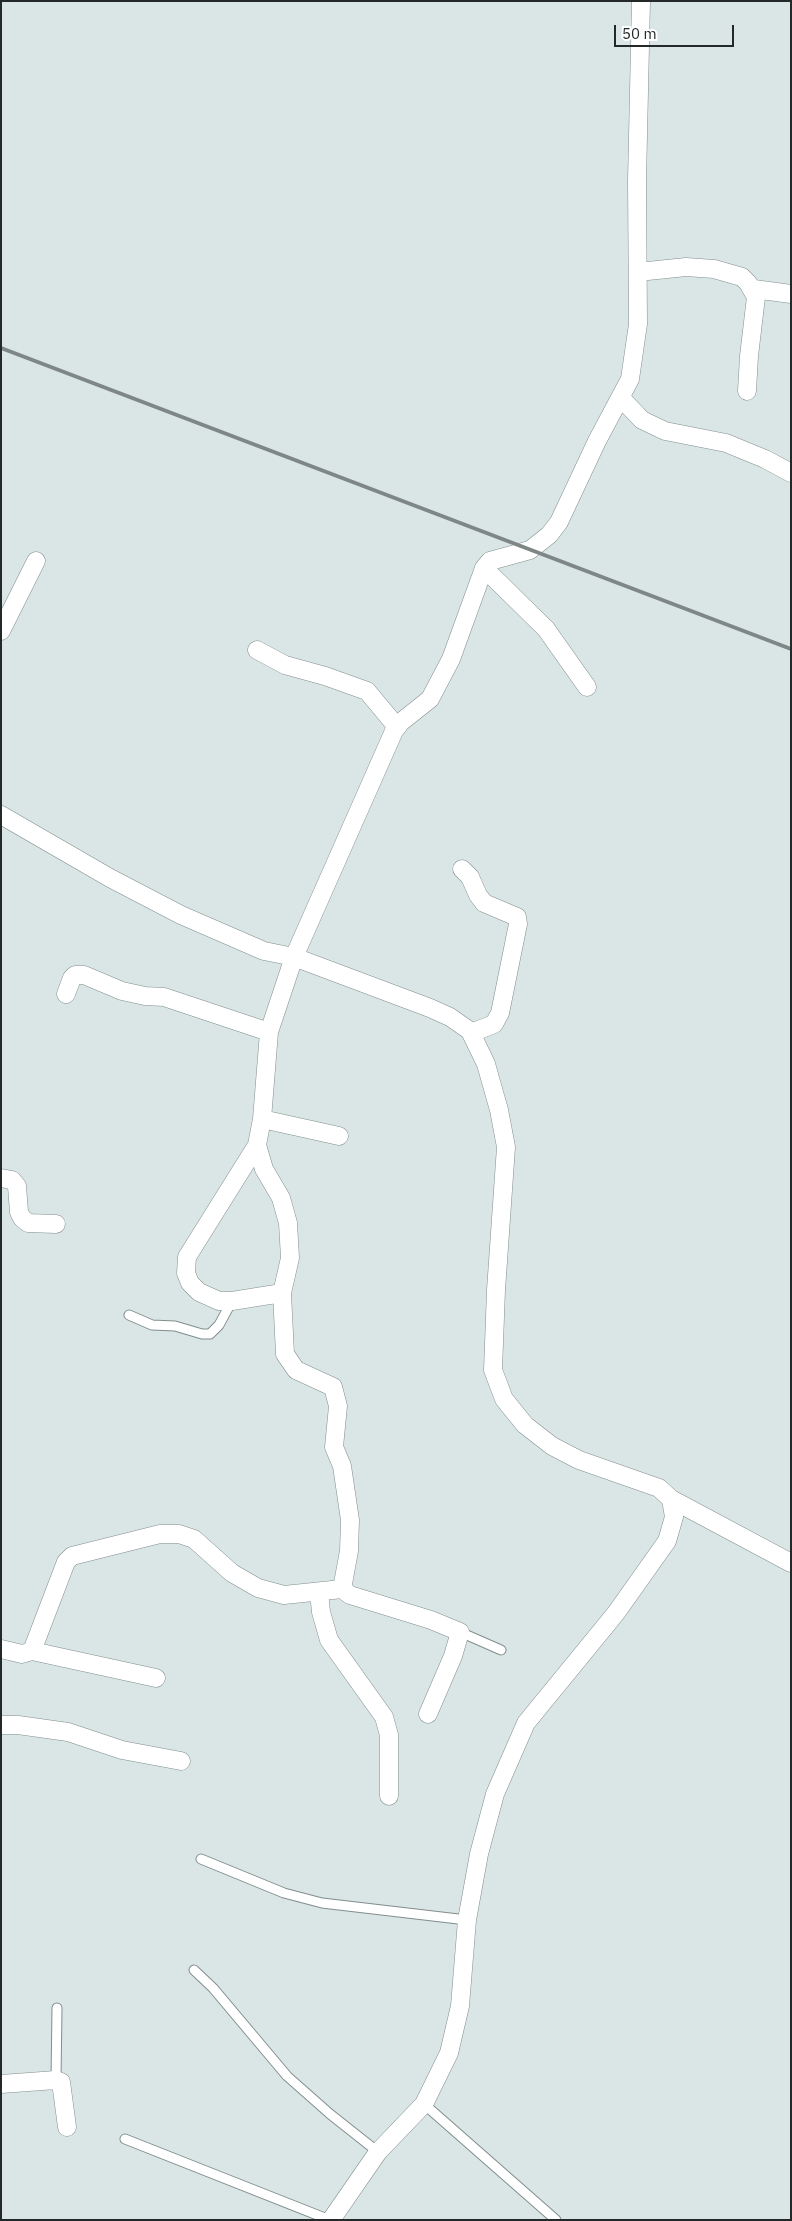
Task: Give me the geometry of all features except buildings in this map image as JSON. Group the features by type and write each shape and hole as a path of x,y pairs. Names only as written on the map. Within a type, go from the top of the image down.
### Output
{"street":[{"path":"282,1293 232,1301 209,1298 190,1283 185,1264 187,1257 257,1145 262,1118 269,1032 294,957 397,727 430,699 451,659 484,568 490,561 530,550 549,535 559,522 597,441 630,380 635,356 638,324 641,1"},
{"path":"638,272 686,267 714,269 742,277 754,289 791,294"},
{"path":"747,391 749,356 756,307 754,289"},
{"path":"621,398 642,420 665,430 726,443 764,458 791,473"},
{"path":"1,631 36,561"},
{"path":"484,568 546,629 587,688"},
{"path":"257,650 285,665 367,691 397,727"},
{"path":"1,815 110,878 181,915 264,951 294,957 450,1017 471,1033 486,1064 499,1110 506,1147 496,1290 493,1370 504,1399 525,1426 552,1446 579,1460 659,1488 671,1500 791,1563"},
{"path":"462,869 470,877 484,903 517,917 518,924 500,1013 494,1024 471,1033"},
{"path":"66,994 72,978 79,974 122,991 145,996 164,996 269,1032"},
{"path":"262,1118 339,1136"},
{"path":"257,1145 264,1169 281,1198 288,1223 290,1258 282,1293 285,1354 296,1370 333,1387 338,1406 334,1447 342,1466 350,1520 349,1552 342,1589"},
{"path":"1,1178 12,1180 17,1186 19,1212 22,1218 28,1223 56,1224"},
{"path":"331,2220 378,2152 424,2104 449,2053 460,2006 468,1920 479,1854 495,1794 526,1723 616,1613 667,1541 674,1517 671,1500"},
{"path":"32,1651 66,1562 72,1556 160,1534 179,1534 194,1539 232,1573 258,1588 284,1595 342,1589 350,1595 431,1620 460,1632 428,1714"},
{"path":"319,1592 321,1612 329,1640 384,1717 389,1735 390,1796"},
{"path":"1,1649 22,1654 32,1651 156,1678"},
{"path":"1,1725 18,1725 68,1732 122,1750 181,1761"},
{"path":"1,2084 56,2080 61,2082 67,2128"}],"lane":[{"path":"129,1315 152,1325 175,1326 202,1334 210,1334 219,1325 232,1301"},
{"path":"460,1632 501,1650"},
{"path":"201,1859 284,1893 322,1903 468,1920"},
{"path":"194,1970 213,1988 287,2076 330,2114 378,2152"},
{"path":"56,2080 57,2008"},
{"path":"424,2104 556,2220"},
{"path":"125,2139 331,2220"}],"railway":[{"path":"1,348 791,649"}]}
